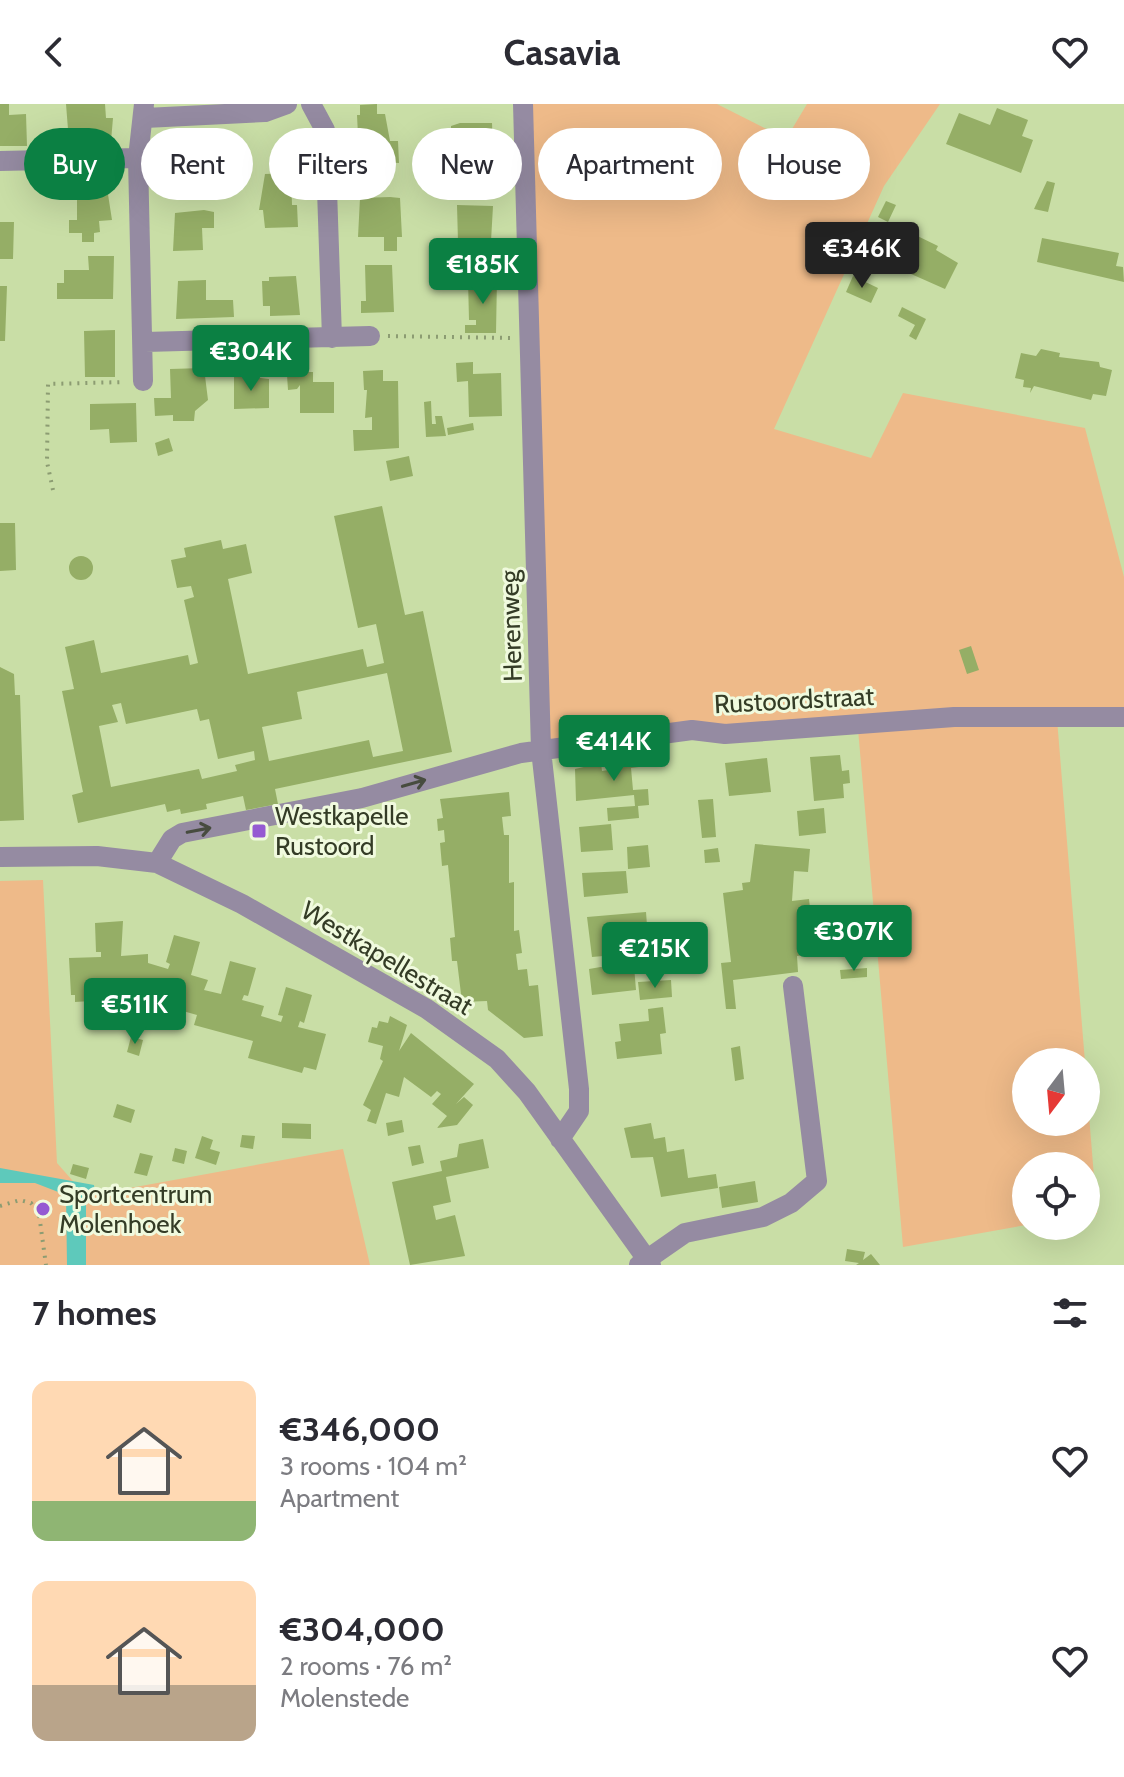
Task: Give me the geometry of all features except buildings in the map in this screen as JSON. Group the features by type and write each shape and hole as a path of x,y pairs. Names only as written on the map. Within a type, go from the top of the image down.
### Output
{"street":[{"path":"143,381 145,342 138,158 144,111 265,112 287,104"},
{"path":"311,104 325,130 332,338"},
{"name":"Herenweg","path":"523,104 541,750 579,1089 579,1111 560,1139"},
{"path":"0,161 138,158"},
{"path":"145,342 370,336"},
{"name":"Rustoordstraat","path":"157,863 172,839 182,833 362,798 521,753 692,730 725,734 954,717 1124,717"},
{"name":"Westkapellestraat","path":"0,857 97,856 157,863 242,904 467,1035 497,1059 527,1092 646,1263"},
{"path":"646,1263 685,1233 763,1217 791,1203 817,1181 793,986"}],"path":[{"path":"370,336 529,338"},
{"path":"53,490 47,462 48,384 143,381"},
{"path":"0,1206 20,1200 31,1203 39,1214 46,1265"}],"shaded area":[{"path":"530,104 717,104 764,128 738,128 738,200 870,200 870,128 793,128 807,104 940,104 884,186 774,429 871,458 903,393 1085,428 1124,577 1124,712 549,743"},
{"path":"1057,719 1084,1048 1012,1048 1012,1136 1091,1136 1092,1152 1012,1152 1012,1228 903,1247 858,729"},
{"path":"43,880 57,1163 86,1196 343,1149 370,1265 0,1265 0,881"}],"water":[{"path":"0,1168 94,1185 95,1194 86,1198 86,1265 67,1265 66,1195 35,1183 0,1183"}],"place":[{"name":"Westkapelle Rustoord","path":"259,831"},
{"name":"Sportcentrum Molenhoek","path":"43,1209"}]}
